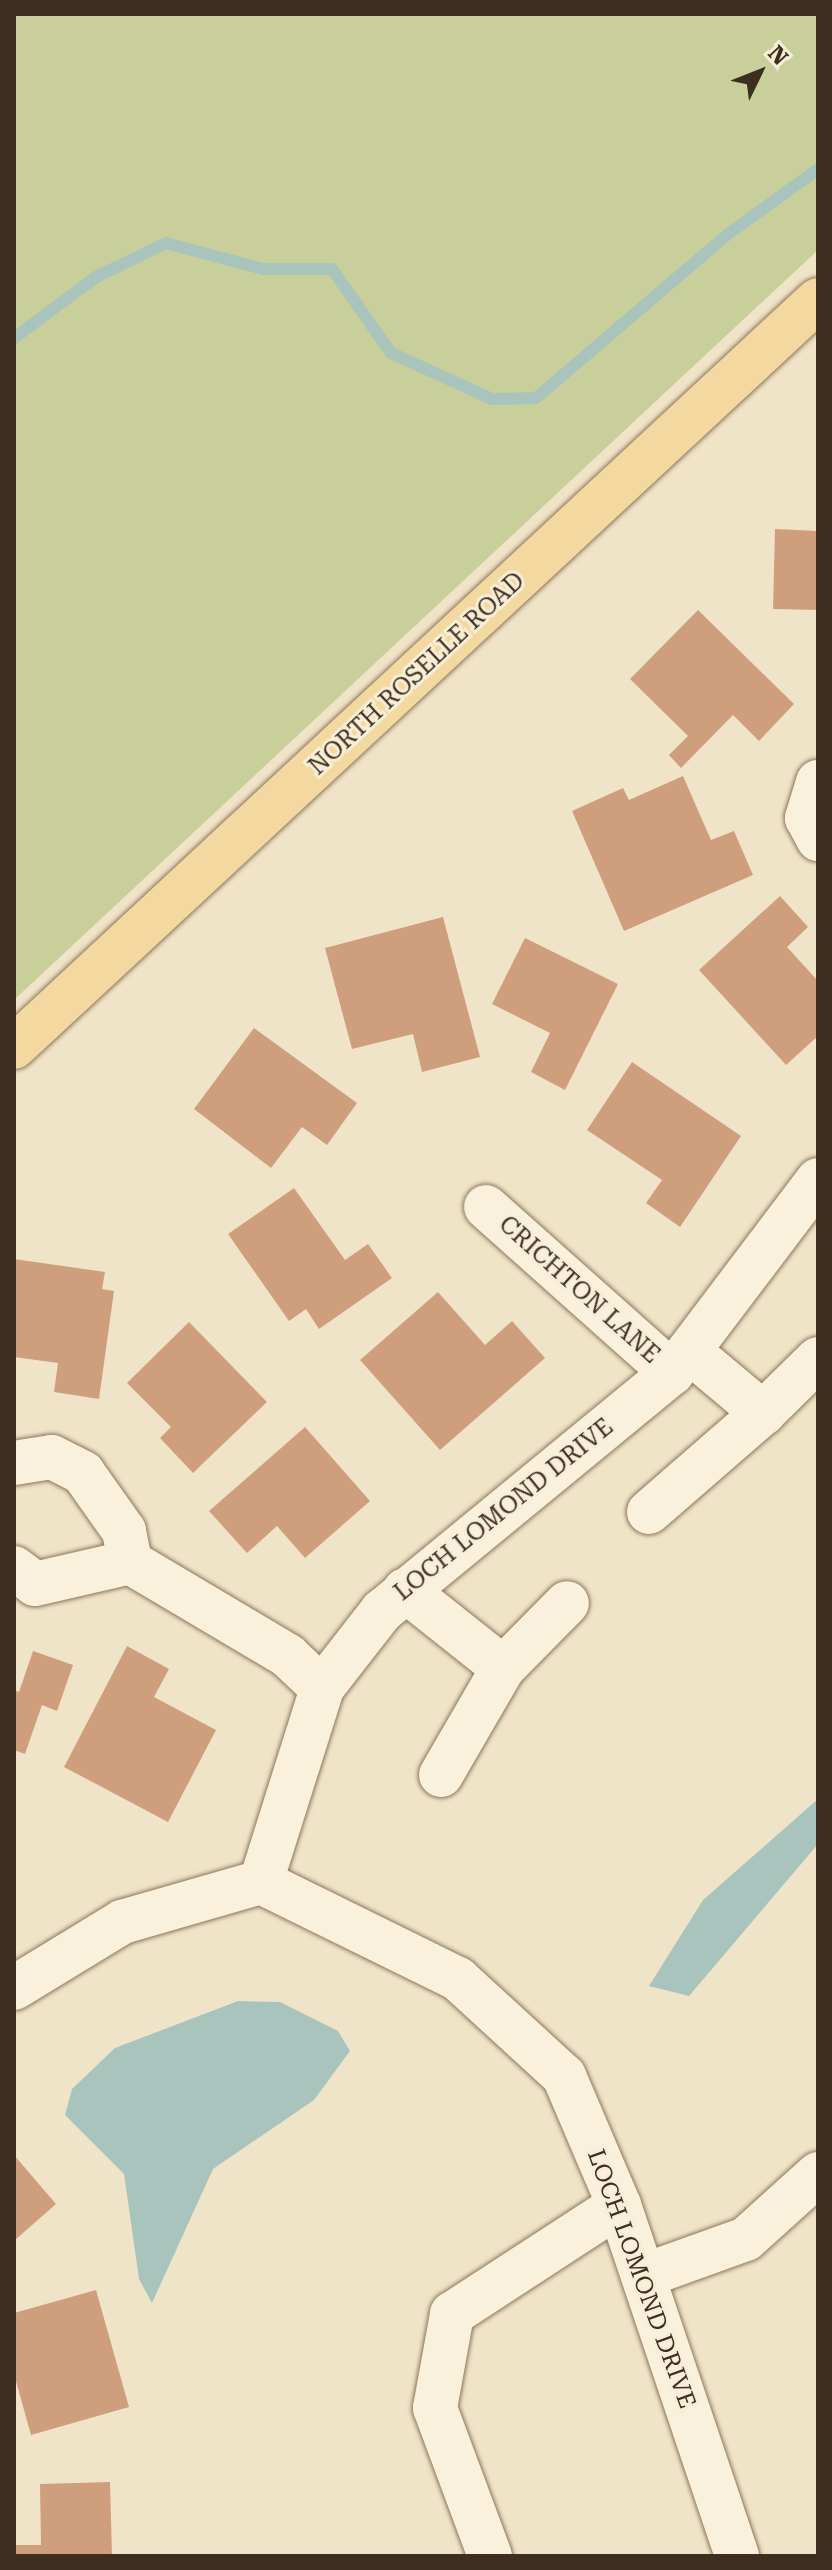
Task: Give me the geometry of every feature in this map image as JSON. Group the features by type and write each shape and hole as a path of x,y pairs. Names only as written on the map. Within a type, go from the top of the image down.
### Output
{"main road":[{"name":"NORTH ROSELLE ROAD","path":"14,1047 818,300"}],"street":[{"path":"818,782 807,818 818,839"},
{"name":"LOCH LOMOND DRIVE","path":"737,2556 619,2205 564,2076 458,1979 261,1882 322,1688 405,1590 680,1362 818,1180"},
{"name":"CRICHTON LANE","path":"486,1207 680,1362 763,1413"},
{"path":"649,1512 763,1413 818,1359"},
{"path":"14,1463 52,1457 83,1473 124,1531 130,1562"},
{"path":"14,1568 35,1584 130,1562 288,1656 322,1688"},
{"path":"405,1590 503,1668"},
{"path":"441,1775 503,1668 567,1603"},
{"path":"14,1988 122,1922 261,1882"},
{"path":"643,2276 746,2239 809,2195"},
{"path":"490,2556 435,2408 452,2314 619,2205"}],"green space":[{"path":"14,14 818,14 818,250 14,1000"}],"water":[{"path":"818,1799 818,1844 689,1996 649,1986 703,1900"},
{"path":"238,2001 280,2002 338,2031 350,2051 314,2100 213,2169 152,2303 139,2279 124,2174 65,2115 72,2089 115,2048"}],"building":[{"path":"775,529 818,531 818,610 773,609"},
{"path":"698,610 794,704 759,741 733,715 681,768 669,755 688,736 630,679"},
{"path":"683,776 711,840 734,831 753,875 624,931 572,811 623,788 629,800"},
{"path":"780,896 808,927 787,947 818,981 818,1036 786,1065 699,970"},
{"path":"443,917 480,1057 422,1072 413,1034 352,1049 325,948"},
{"path":"525,938 618,984 565,1090 531,1072 550,1033 492,1004"},
{"path":"254,1028 357,1103 327,1145 302,1127 271,1168 194,1109"},
{"path":"632,1062 741,1136 680,1227 646,1203 662,1180 587,1130"},
{"path":"294,1188 345,1260 368,1244 392,1278 319,1329 306,1309 289,1321 228,1234"},
{"path":"14,1259 105,1272 102,1289 114,1291 99,1399 54,1392 58,1363 14,1357"},
{"path":"438,1292 485,1345 512,1321 545,1358 440,1450 360,1360"},
{"path":"189,1322 267,1402 193,1473 160,1438 171,1427 127,1383"},
{"path":"305,1427 370,1501 305,1558 277,1526 247,1553 209,1511"},
{"path":"127,1646 169,1669 154,1697 216,1730 168,1822 64,1767"},
{"path":"33,1651 73,1665 57,1711 42,1705 25,1754 14,1750 14,1690 19,1692"},
{"path":"14,2155 56,2204 14,2241"},
{"path":"96,2290 129,2407 31,2435 14,2374 14,2313"},
{"path":"110,2482 112,2556 14,2556 14,2545 41,2545 40,2484"}],"waterway":[{"path":"14,338 96,277 166,243 263,269 332,269 391,353 492,399 536,398 728,234 818,169"}]}
